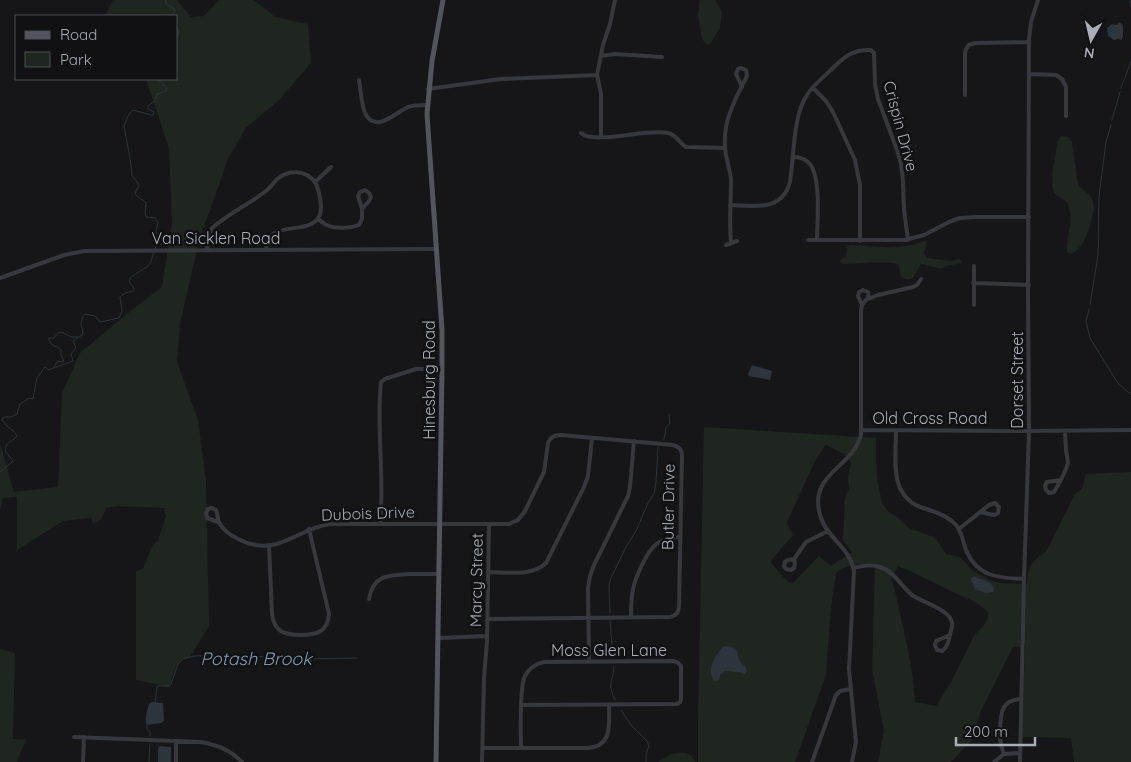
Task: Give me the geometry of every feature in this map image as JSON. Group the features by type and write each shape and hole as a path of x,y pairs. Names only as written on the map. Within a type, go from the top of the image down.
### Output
{"main road":[{"name":"Hinesburg Road","path":"436,762 442,330 427,105 432,61 443,0"}],"street":[{"path":"601,137 601,94 597,75 615,0"},
{"name":"Dorset Street","path":"1020,762 1029,431 1029,42 1031,22 1038,0"},
{"path":"965,95 965,53 969,45 975,43 1029,42"},
{"name":"Crispin Drive","path":"813,88 848,54 860,50 871,50 874,53 875,84 880,108 901,164 908,240"},
{"path":"601,56 616,54 662,58"},
{"path":"731,242 730,174 724,136 726,122 742,87 747,74 746,70 742,68 738,69 736,74 742,87"},
{"path":"1030,74 1056,75 1062,79 1065,85 1066,116"},
{"path":"428,89 501,79 597,75"},
{"path":"359,80 364,110 369,119 374,121 383,122 406,108 427,105"},
{"path":"730,205 764,206 771,204 784,194 788,187 801,107 813,88 826,100 834,112 856,162 860,189 860,241"},
{"path":"581,133 587,137 601,137 664,132 675,136 686,147 725,148"},
{"path":"793,157 807,160 814,173 817,187 817,240"},
{"path":"315,182 331,167"},
{"path":"208,250 209,236 212,228 263,193 283,175 300,173 309,176 318,188 321,205 318,219 309,225 273,234 267,240 266,250"},
{"path":"318,219 330,226 359,225 362,222 362,209 358,196 360,192 365,190 369,192 371,197 362,209"},
{"path":"808,240 908,240 924,235 960,218 1029,216"},
{"path":"726,245 737,241"},
{"name":"Van Sicklen Road","path":"0,278 64,255 78,252 436,250"},
{"path":"974,266 974,305"},
{"path":"862,305 868,299 878,295 913,287 921,279"},
{"path":"974,283 1028,285"},
{"path":"852,762 856,742 849,669 853,568 846,552 828,531 821,518 819,508 824,482 848,458 856,448 860,438 862,305 858,297 859,292 866,291 869,296 868,299"},
{"path":"380,524 382,505 381,382 414,369 442,369"},
{"name":"Old Cross Road","path":"861,430 1131,430"},
{"path":"896,431 896,474 901,491 915,505 946,517 956,525 970,557 978,568 995,576 1024,579"},
{"path":"1061,480 1068,463 1065,431"},
{"name":"Butler Drive","path":"440,523 504,524 518,520 523,514 544,472 548,443 551,438 558,435 673,445 680,450 682,456 680,606 678,613 670,617 487,619"},
{"path":"488,572 530,572 540,569 546,564 584,487 588,476 592,438"},
{"path":"589,662 588,588 590,576 628,496 634,442"},
{"path":"959,529 980,512 991,504 999,507 998,513 994,515 980,512"},
{"name":"Dubois Drive","path":"218,522 227,532 242,541 269,546 286,542 309,529 319,526 334,524 440,523"},
{"name":"Marcy Street","path":"482,762 489,524"},
{"path":"269,546 274,624 289,634 316,634 325,626 328,620 328,611 309,529"},
{"path":"794,559 806,542 828,531"},
{"path":"631,618 631,598 634,583 648,553 662,540 680,537"},
{"path":"853,568 880,566 914,596 950,616 953,623 950,635 946,649 937,650 934,646 936,641 950,635"},
{"path":"370,599 374,585 388,575 439,574"},
{"path":"438,638 487,636"},
{"name":"Moss Glen Lane","path":"520,748 523,680 532,667 537,664 544,662 674,662 681,666 681,699 677,704 522,705"},
{"path":"812,762 836,695 840,691 850,689"},
{"path":"1004,754 1000,739 1001,713 1008,702 1021,699"},
{"path":"483,748 588,748 597,746 604,741 608,734 609,705"},
{"path":"74,737 201,742 219,746 231,752 242,762"},
{"path":"84,737 84,762"},
{"path":"176,741 176,762"},
{"path":"996,761 1004,754 1020,753"}],"green space":[{"path":"113,0 177,0 191,17 204,16 219,0 254,0 275,17 308,24 311,63 280,99 246,128 228,159 199,241 180,324 177,362 198,420 206,481 209,626 190,657 185,658 178,664 169,687 136,680 136,571 143,569 153,544 158,541 166,516 164,508 117,506 106,508 102,519 93,524 91,518 63,521 17,550 17,497 3,498 0,511 0,443 14,492 58,487 62,393 80,353 162,287 172,224 169,148 146,80 178,80 178,15 106,15"},
{"path":"700,0 715,0 722,11 720,28 710,44 707,45 702,39 698,15"},
{"path":"1065,136 1072,142 1078,184 1091,196 1094,206 1085,239 1080,247 1071,254 1067,252 1070,222 1069,207 1066,201 1058,197 1054,192 1052,181 1058,141 1060,137"},
{"path":"927,242 924,254 928,258 950,261 959,259 961,263 941,269 921,264 912,279 906,279 901,277 898,264 877,262 843,264 840,262 840,260 846,257 847,247 850,245 897,247"},
{"path":"704,427 876,438 877,478 882,503 888,511 909,528 933,537 946,554 960,557 972,570 1000,583 1027,584 1031,565 1048,548 1075,494 1082,489 1086,474 1131,472 1131,762 1074,762 1071,738 1022,737 1025,646 1013,647 980,713 972,740 951,762 878,762 884,731 872,669 875,564 849,566 836,573 831,608 826,675 795,762 698,762","holes":["826,445 844,454 851,462 848,476 849,488 845,499 843,538 852,552 831,566 819,556 793,583 788,582 770,562 793,535 787,524 788,520 816,459","898,566 975,602 988,612 986,622 975,634 951,682 936,706 915,702 909,658 891,579"]},
{"path":"0,649 15,653 13,739 26,739 17,762 0,762"},
{"path":"686,753 692,756 695,762 658,762 671,754"}],"shaded area":[{"path":"1119,22 1123,25 1123,36 1121,40 1114,40 1108,36 1107,28 1112,24 1117,25"},
{"path":"752,365 772,371 770,380 749,376"},
{"path":"973,576 990,584 994,588 993,592 986,593 975,589 971,579"},
{"path":"727,646 736,650 740,661 747,671 744,674 725,671 720,675 719,680 714,681 711,671 712,663 722,647"},
{"path":"152,702 163,703 164,721 147,725 147,712 149,704"},
{"path":"159,746 171,747 171,762 158,762"}],"waterway":[{"path":"165,0 167,5 175,11 172,15"},
{"path":"1130,0 1131,6"},
{"path":"178,30 178,35"},
{"path":"1121,88 1131,61"},
{"path":"0,472 13,461 5,451 8,443 17,436 2,419 17,414 20,404 29,398 33,399 37,378 45,367 48,370 73,361 71,354 76,348 73,341 83,333 81,324 85,314 95,316 100,322 119,318 122,311 120,297 134,290 129,280 148,266 151,261 158,240 156,231 158,223 155,218 146,217 146,203 135,193 139,186 132,176 124,126 129,114 133,110 153,115 154,112 148,109 148,106 155,101 157,94 166,91 167,88 158,80"},
{"path":"1112,120 1120,92"},
{"path":"1090,305 1098,255 1099,196 1106,142 1111,125"},
{"path":"1089,309 1086,321 1090,338 1117,382 1131,395"},
{"path":"54,367 57,362 64,361 61,350 52,345 49,338 54,338 61,332 72,337 78,337"},
{"path":"664,440 666,428 670,423 669,415"},
{"path":"610,613 609,586 611,578 654,494 658,447"},
{"path":"610,620 613,657"},
{"name":"Potash Brook","path":"155,703 157,687 169,686 178,664 183,659 194,656 234,655 301,659 357,658"},
{"path":"614,666 611,689 615,700"},
{"path":"621,710 631,725 647,741 649,746 646,762"},
{"name":"Potash Brook","path":"147,725 150,736"},
{"name":"Potash Brook","path":"149,762 150,744"}]}
